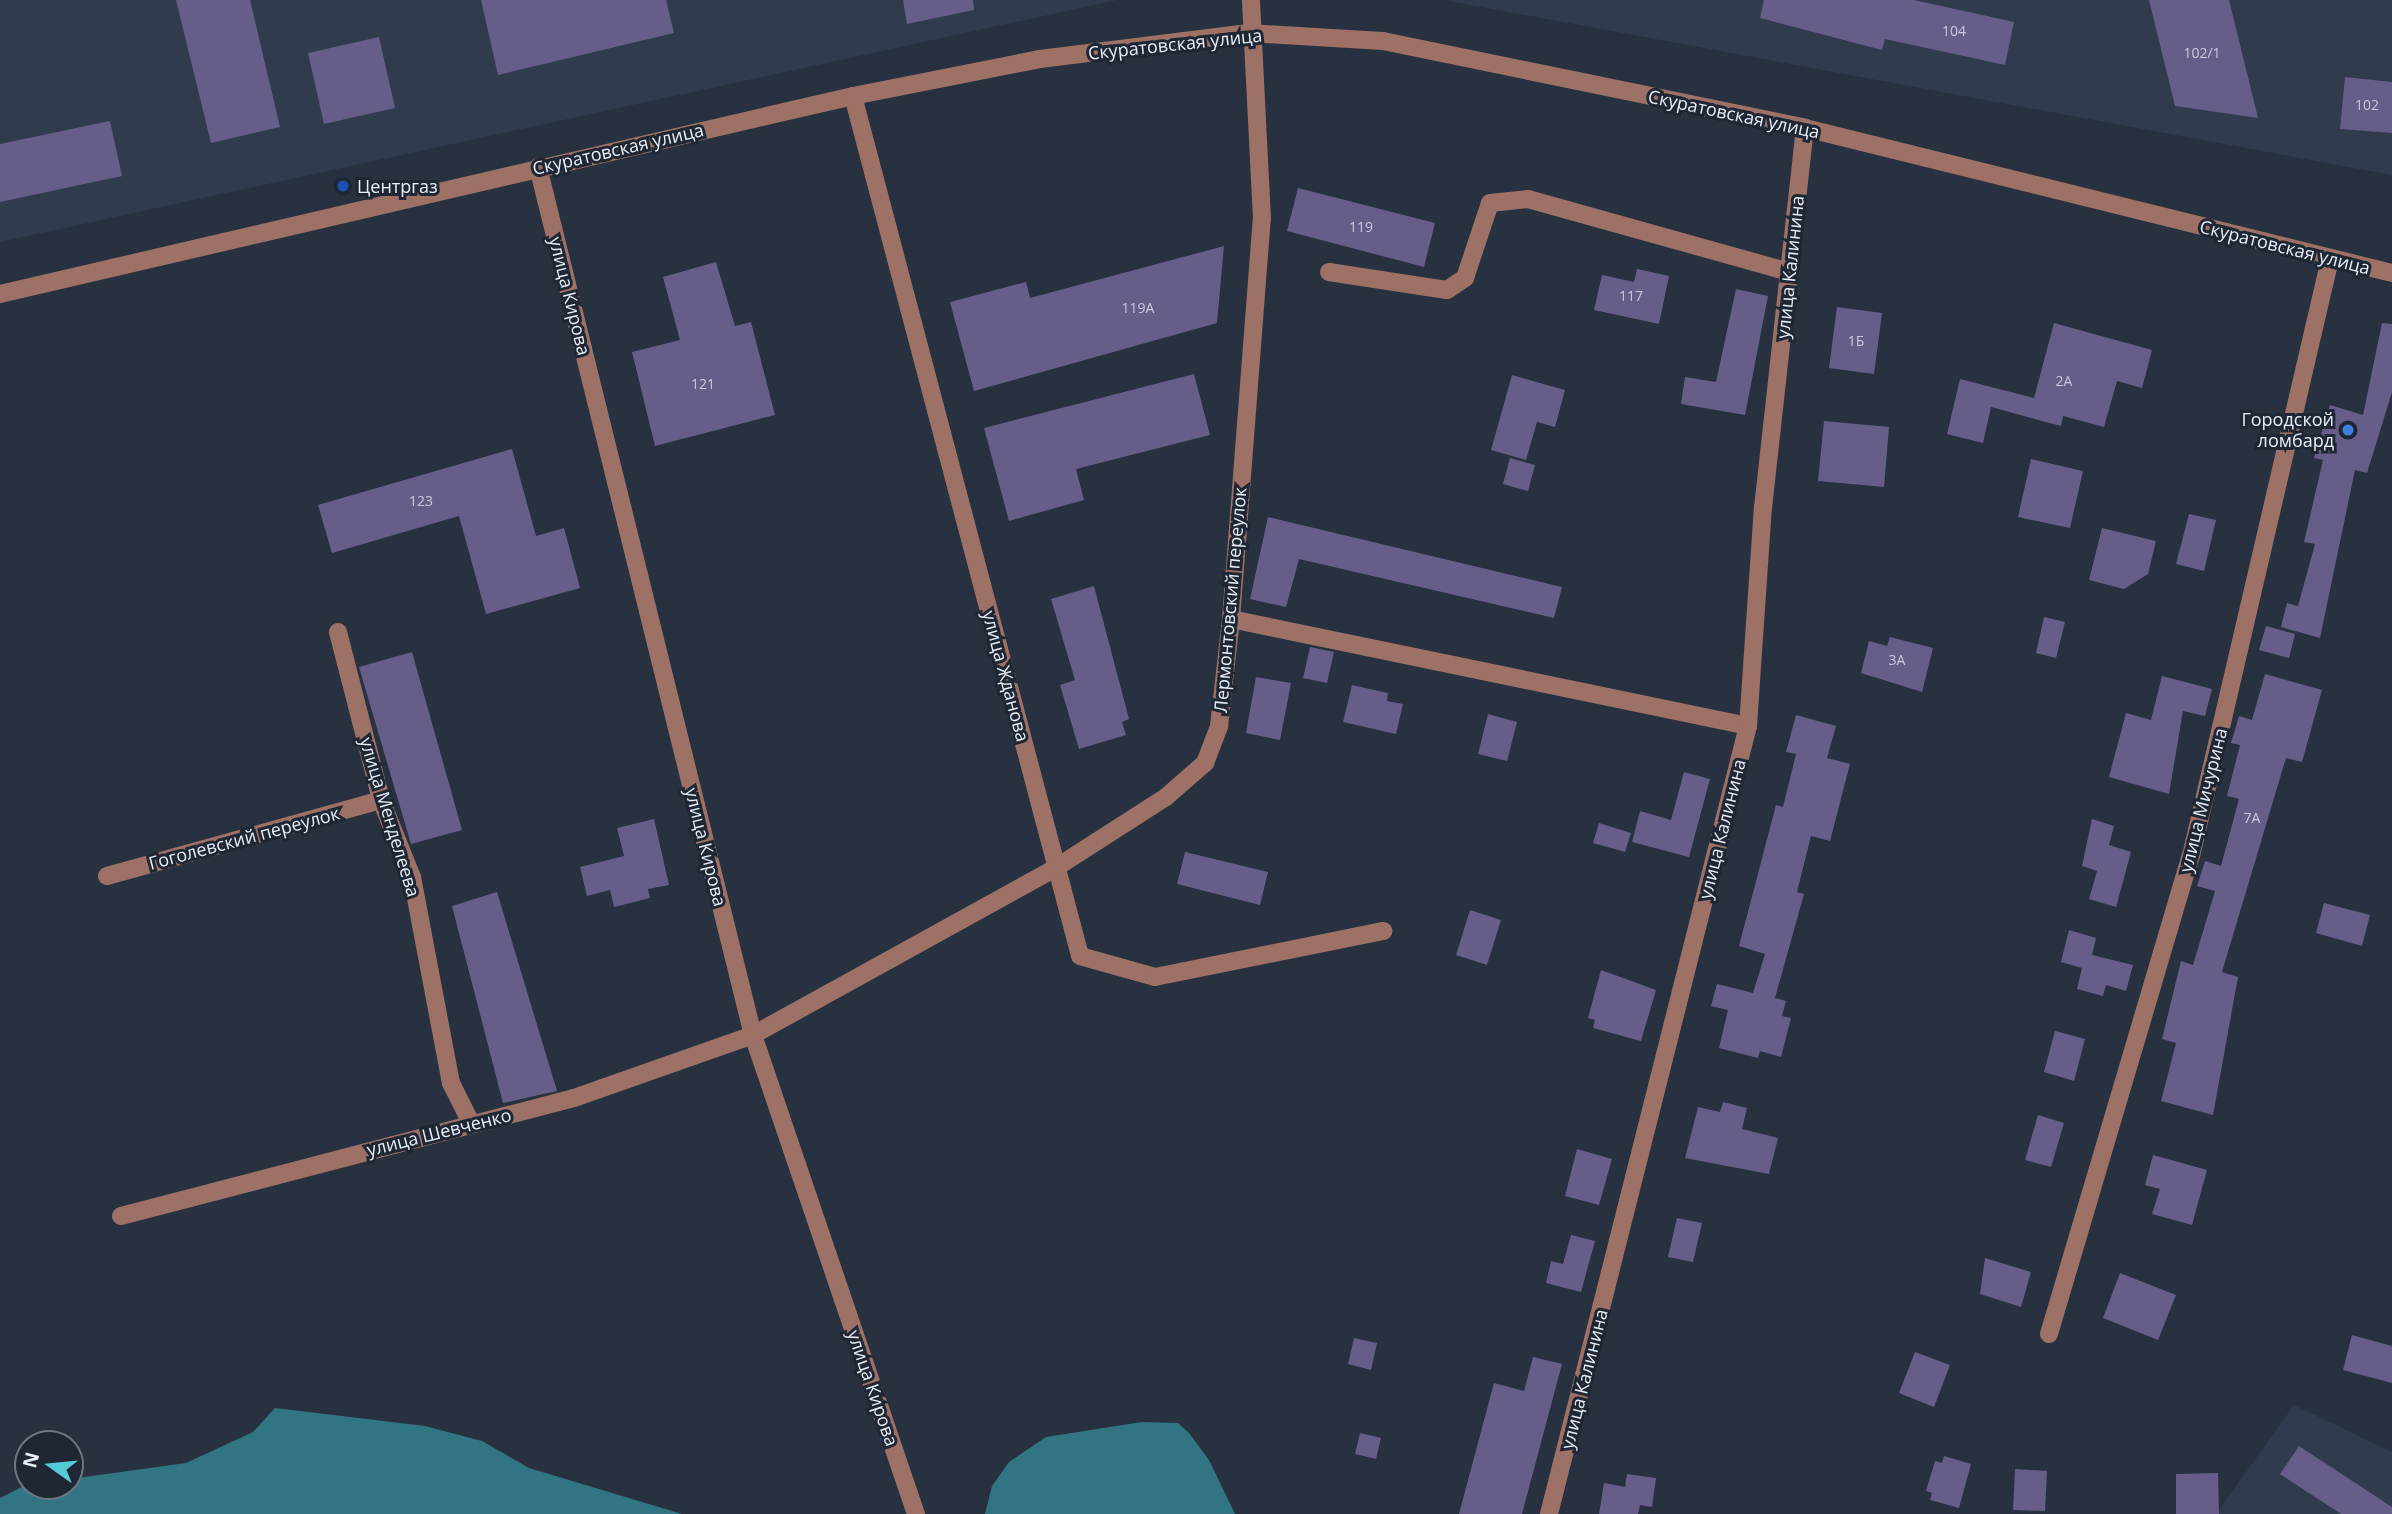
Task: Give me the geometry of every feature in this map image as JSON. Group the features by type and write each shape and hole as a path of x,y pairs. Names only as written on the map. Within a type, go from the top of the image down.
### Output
{"street":[{"name":"Лермонтовский переулок","path":"753,1035 1057,867 1166,797 1205,763 1219,726 1231,619 1262,219 1248,33 1251,0"},
{"name":"Скуратовская улица","path":"0,294 853,96 1040,59 1248,33 1383,41 1805,128 2392,273"},
{"name":"улица Жданова","path":"853,96 1080,956 1155,977 1383,931"},
{"name":"улица Калинина","path":"1549,1514 1748,726 1763,508 1805,128"},
{"name":"улица Кирова","path":"538,167 753,1035 916,1514"},
{"path":"1329,272 1447,290 1465,278 1490,203 1528,199 1790,271"},
{"name":"улица Мичурина","path":"2049,1334 2191,856 2330,259"},
{"path":"1231,619 1748,726"},
{"name":"улица Менделеева","path":"338,632 381,800 412,877 451,1083 471,1123"},
{"name":"Гоголевский переулок","path":"107,876 381,800"},
{"name":"улица Шевченко","path":"121,1216 573,1098 753,1035"}],"shaded area":[{"path":"0,0 1117,0 0,242"},
{"path":"1444,0 2392,0 2392,175"},
{"path":"2294,1405 2392,1452 2392,1514 2216,1514"},
{"path":"275,1408 425,1426 482,1441 529,1468 682,1514 0,1514 0,1498 14,1491 14,1500 84,1500 84,1477 186,1463 253,1432"},
{"path":"1142,1422 1178,1423 1189,1433 1209,1460 1235,1514 985,1514 992,1486 1009,1462 1046,1437"}],"building":[{"path":"176,0 250,0 280,127 211,143"},
{"path":"481,0 666,0 674,33 498,75"},
{"path":"903,0 973,0 974,10 907,24"},
{"path":"1764,0 1914,0 2014,22 2005,65 1885,39 1882,50 1760,18"},
{"path":"2149,0 2229,0 2258,118 2175,106"},
{"path":"379,37 395,108 324,124 308,53"},
{"path":"2345,77 2392,82 2392,133 2340,129"},
{"path":"110,121 122,176 0,202 0,144"},
{"path":"1298,188 1435,223 1424,267 1287,231"},
{"path":"1224,246 1217,323 974,391 950,302 1026,282 1030,298"},
{"path":"716,262 735,326 751,322 775,415 655,446 632,352 680,340 663,277"},
{"path":"1637,269 1669,276 1659,324 1594,310 1602,275 1634,282"},
{"path":"1736,289 1768,296 1745,415 1681,404 1685,377 1716,382"},
{"path":"1837,307 1882,313 1874,374 1829,368"},
{"path":"2054,323 2152,350 2142,388 2117,381 2104,427 2063,416 2061,426 1991,407 1983,443 1947,434 1960,379 2034,398"},
{"path":"2382,323 2392,324 2392,392 2367,473 2355,470 2320,638 2281,627 2287,603 2298,606 2315,544 2304,542 2323,460 2314,458 2330,405 2363,415"},
{"path":"1194,374 1210,435 1076,469 1084,500 1009,521 984,428"},
{"path":"1512,375 1565,390 1555,427 1537,422 1526,460 1491,450"},
{"path":"1824,421 1889,427 1884,487 1818,481"},
{"path":"512,449 536,536 564,528 580,588 486,614 459,516 332,553 318,505"},
{"path":"1510,458 1535,465 1528,491 1503,484"},
{"path":"2031,459 2083,471 2070,528 2018,517"},
{"path":"2189,514 2216,520 2204,571 2176,564"},
{"path":"1268,517 1562,587 1554,618 1299,559 1286,607 1250,599"},
{"path":"2102,528 2156,541 2148,574 2124,589 2089,580"},
{"path":"1094,586 1129,719 1122,722 1126,735 1079,749 1060,685 1075,680 1051,599"},
{"path":"2044,617 2065,622 2056,658 2036,653"},
{"path":"2266,626 2295,634 2289,658 2259,650"},
{"path":"1890,637 1933,648 1922,692 1861,673 1869,641 1887,646"},
{"path":"1310,647 1334,652 1327,683 1303,678"},
{"path":"412,652 462,830 411,844 359,667"},
{"path":"2265,674 2322,690 2302,762 2286,758 2222,972 2238,977 2213,1115 2161,1101 2176,1043 2162,1039 2181,961 2193,965 2215,891 2197,886 2205,861 2221,866 2239,799 2227,796 2240,745 2231,743 2239,716 2252,720"},
{"path":"2162,676 2212,689 2205,716 2183,711 2169,794 2109,777 2126,713 2151,720"},
{"path":"1256,677 1291,683 1280,740 1246,733"},
{"path":"1352,685 1388,693 1387,701 1403,704 1396,734 1343,722"},
{"path":"1488,714 1517,722 1507,761 1478,754"},
{"path":"1796,715 1836,726 1827,758 1850,764 1830,841 1811,836 1797,892 1804,894 1775,998 1786,1001 1782,1016 1791,1018 1781,1057 1760,1051 1758,1058 1719,1048 1728,1010 1711,1006 1717,984 1753,993 1765,954 1739,946 1776,805 1783,807 1796,754 1786,752"},
{"path":"1684,772 1710,779 1689,857 1632,842 1640,811 1671,820"},
{"path":"654,819 669,885 648,889 650,898 614,907 610,890 587,896 580,867 624,856 617,828"},
{"path":"2092,819 2114,826 2109,845 2131,852 2116,907 2089,899 2097,871 2082,866"},
{"path":"1599,823 1631,833 1625,852 1593,843"},
{"path":"1185,852 1268,872 1260,905 1177,884"},
{"path":"497,892 557,1091 503,1103 452,906"},
{"path":"2324,903 2370,915 2362,946 2316,933"},
{"path":"1470,910 1501,920 1487,965 1456,955"},
{"path":"2069,930 2096,938 2092,955 2133,965 2126,991 2106,985 2103,996 2077,989 2082,968 2061,962"},
{"path":"1601,970 1656,990 1641,1041 1593,1028 1595,1020 1588,1018"},
{"path":"2055,1031 2085,1039 2074,1081 2044,1072"},
{"path":"1723,1102 1747,1108 1742,1129 1778,1138 1769,1174 1685,1158 1698,1107 1720,1112"},
{"path":"2038,1115 2064,1123 2051,1167 2025,1160"},
{"path":"1577,1149 1612,1159 1599,1205 1565,1196"},
{"path":"2153,1155 2207,1170 2192,1225 2152,1214 2160,1189 2145,1185"},
{"path":"1677,1218 1702,1223 1693,1262 1668,1257"},
{"path":"1571,1235 1595,1241 1581,1292 1546,1283 1551,1261 1563,1264"},
{"path":"1985,1258 2031,1272 2021,1307 1980,1294"},
{"path":"2120,1273 2176,1295 2158,1340 2103,1318"},
{"path":"2352,1335 2392,1346 2392,1383 2343,1370"},
{"path":"1354,1338 1377,1343 1371,1370 1348,1364"},
{"path":"1915,1352 1950,1365 1934,1407 1899,1393"},
{"path":"1533,1357 1562,1364 1522,1514 1459,1514 1494,1383 1524,1391"},
{"path":"1360,1433 1381,1438 1376,1459 1355,1454"},
{"path":"2299,1446 2392,1507 2392,1514 2341,1514 2280,1474"},
{"path":"1944,1456 1971,1464 1959,1508 1930,1500 1932,1493 1926,1491 1935,1461 1942,1463"},
{"path":"2015,1469 2047,1471 2045,1511 2013,1510"},
{"path":"2218,1473 2219,1514 2176,1514 2176,1474"},
{"path":"1627,1474 1656,1478 1652,1507 1640,1505 1638,1514 1599,1514 1604,1483 1625,1487"}],"place":[{"name":"Центргаз","path":"343,186"},
{"name":"Городской ломбард","path":"2348,430"}]}
